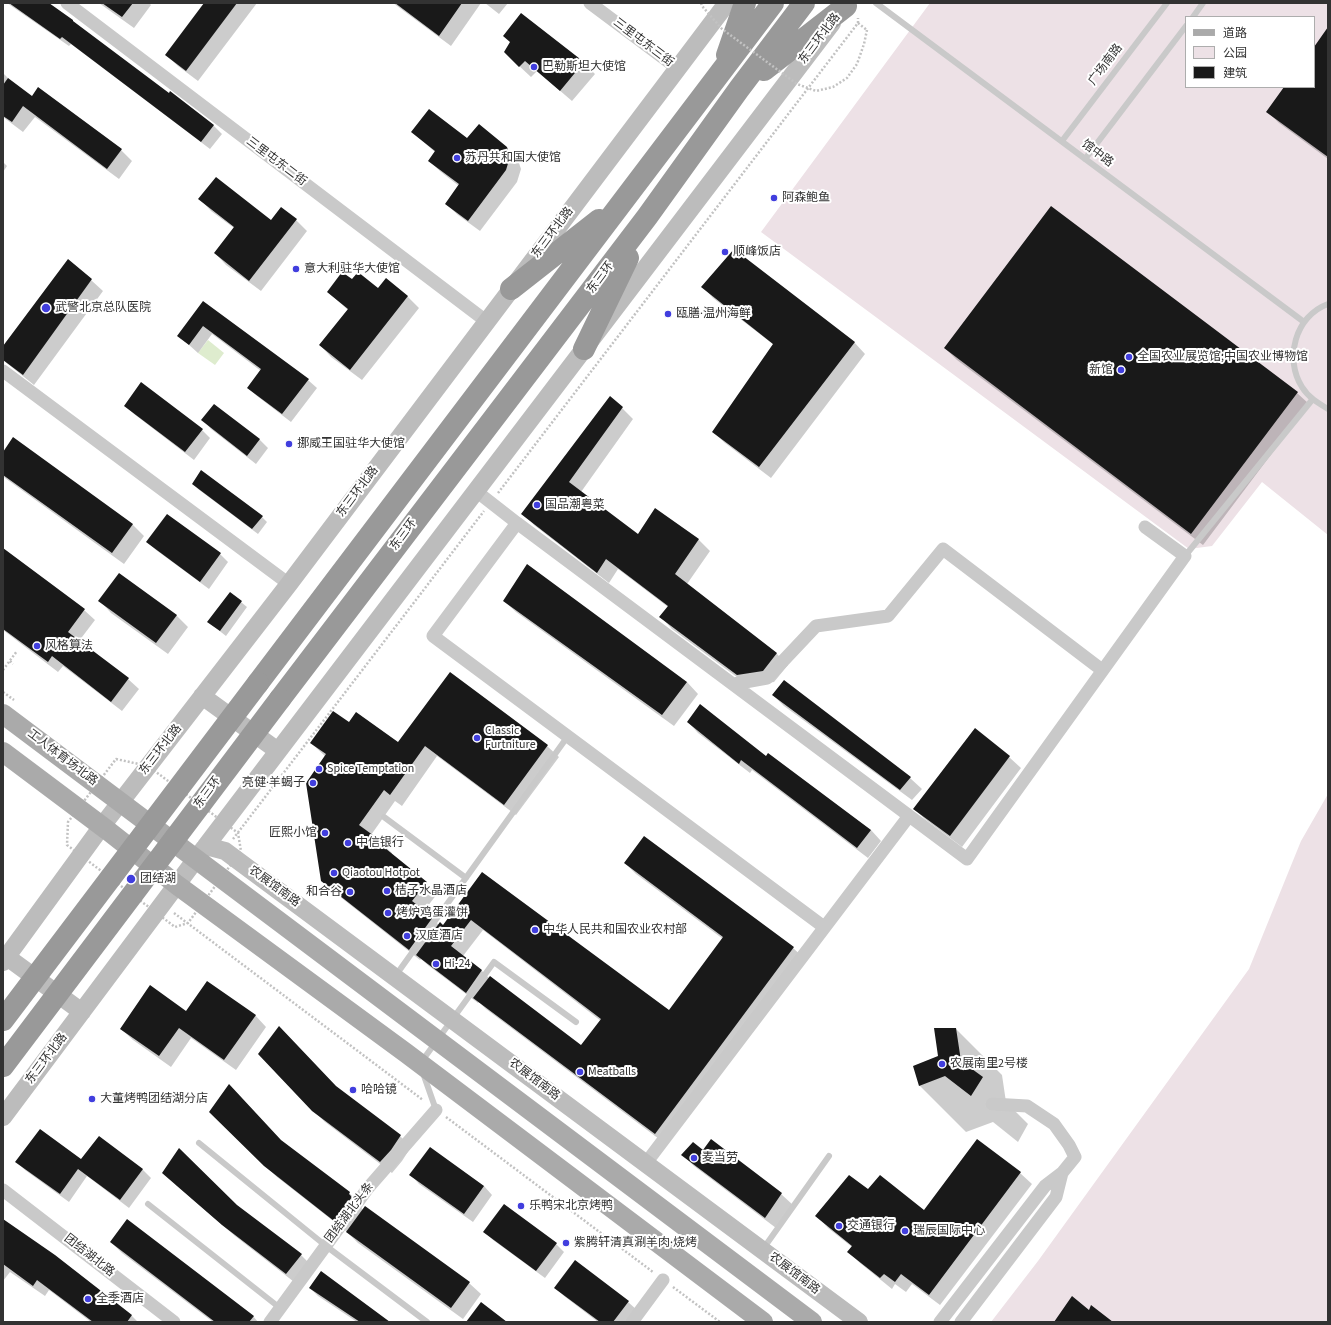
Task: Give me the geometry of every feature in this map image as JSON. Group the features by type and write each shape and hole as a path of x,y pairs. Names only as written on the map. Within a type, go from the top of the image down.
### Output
{"highway":[{"path":"720,74 745,3"},
{"path":"3,1020 773,3"},
{"name":"东三环","path":"3,1066 647,217 739,89 804,3"},
{"path":"739,89 852,12"},
{"path":"511,289 624,201"},
{"path":"584,349 647,217"}],"main road":[{"name":"工人体育场北路","path":"3,714 121,802 201,853"},
{"path":"3,752 102,826 177,885 420,1063 763,1322"},
{"name":"农展馆南路","path":"201,853 437,1040 812,1322"}],"street":[{"name":"三里屯东二街","path":"67,3 486,321"},
{"name":"三里屯东三街","path":"590,3 677,68"},
{"name":"东三环北路","path":"5,959 102,826 289,584 727,3"},
{"name":"东三环北路","path":"3,1117 162,904 584,349 852,12"},
{"path":"3,370 289,584"},
{"path":"476,491 967,859 1185,556 1145,527"},
{"path":"517,523 433,636 824,927"},
{"path":"734,684 767,678 816,626 888,616 943,549 1102,670"},
{"path":"202,696 278,751"},
{"path":"646,1163 909,816"},
{"name":"农展馆南路","path":"201,853 225,851 858,1322"},
{"path":"5,959 82,1012"},
{"path":"940,1322 1045,1186 1062,1173 1075,1157 1069,1145 1054,1124 1027,1106 992,1104"},
{"name":"团结湖北头条","path":"270,1322 368,1188 436,1110"},
{"path":"961,1322 1056,1197 1062,1173"},
{"name":"团结湖北路","path":"3,1190 174,1322"},
{"path":"632,1322 663,1280"}],"lane":[{"name":"馆中路","path":"876,3 1304,322"},
{"name":"广场南路","path":"1062,141 1167,3"},
{"path":"1194,16 1203,3"},
{"path":"1085,159 1185,27"},
{"path":"1328,304 1314,312 1304,322 1298,332 1294,345 1293,359 1295,372 1302,388 1312,400 1328,409"},
{"path":"1185,556 1312,400"},
{"path":"395,977 568,736"},
{"path":"384,817 466,878"},
{"path":"436,1110 420,1063 494,962 576,1022"},
{"path":"199,1142 326,1246 427,1322"},
{"path":"762,1250 829,1156"},
{"path":"148,1204 280,1308"}],"path":[{"path":"225,851 491,502 852,12 867,30 857,64 847,78 832,87 816,90 797,84 722,29 701,3"},
{"path":"3,670 17,651"},
{"path":"10,661 14,664"},
{"path":"162,904 720,1322"}],"green space":[{"name":"全国农业展览馆;中国农业博物馆","path":"930,3 1328,3 1328,535 1262,482 1212,546 1189,549 761,232"},
{"path":"1328,794 1328,1322 991,1322 1038,1261 1249,969 1301,841"}],"shaded area":[{"path":"208,340 224,353 215,365 198,353"}],"building":[{"path":"9,3 49,3 214,125 201,142 62,37 60,39"},
{"path":"102,3 133,3 122,17"},
{"path":"204,3 237,3 186,71 165,55"},
{"path":"395,3 462,3 439,36"},
{"path":"521,13 584,62 560,91 525,61 519,67 504,52 510,42 503,36"},
{"path":"1328,27 1328,157 1266,112 1283,88 1315,88 1315,46"},
{"path":"8,78 32,96 38,87 122,149 107,169 23,106 12,122 3,116 3,85"},
{"path":"429,109 467,138 479,124 507,147 510,157 506,170 468,221 445,204 459,184 428,161 435,151 411,132"},
{"path":"216,177 271,220 281,207 297,219 249,281 214,253 234,227 198,199"},
{"name":"新馆","path":"1051,206 1298,392 1191,534 944,348"},
{"path":"734,249 855,342 759,467 712,432 773,344 701,287"},
{"path":"68,259 92,279 23,375 3,360 3,346"},
{"path":"342,272 352,279 358,272 378,288 386,278 408,296 350,370 319,345 348,309 327,292"},
{"path":"203,301 309,379 282,414 247,388 261,369 203,326 189,345 177,336"},
{"path":"141,382 203,429 185,452 124,406"},
{"path":"610,396 623,407 569,482 638,534 655,508 699,539 675,574 777,653 763,671 737,675 659,617 668,606 606,559 597,573 521,514"},
{"path":"214,404 260,439 247,456 201,420"},
{"path":"13,437 133,524 112,553 3,475 3,452"},
{"path":"201,470 263,516 252,529 192,484"},
{"path":"167,514 221,553 200,582 146,542"},
{"path":"3,548 85,609 68,632 129,678 111,702 52,656 48,662 3,629"},
{"path":"527,564 687,682 662,715 503,601"},
{"path":"119,573 177,615 156,643 98,601"},
{"path":"230,592 242,601 220,631 207,622"},
{"path":"450,672 548,745 504,805 425,746 390,795 384,790 359,825 381,841 380,844 427,882 412,901 433,917 409,950 321,881 306,783 326,754 310,743 333,711 349,722 356,712 398,742"},
{"path":"784,680 911,777 900,790 772,695"},
{"path":"700,704 766,756 768,753 871,830 857,848 741,760 739,764 687,722"},
{"path":"975,728 1010,756 950,836 913,809"},
{"path":"644,836 794,947 655,1134 473,998 490,976 581,1045 601,1019 471,920 451,946 482,970 466,993 416,955 440,922 443,925 482,872 669,1010 723,937 624,863"},
{"path":"207,981 256,1015 224,1060 179,1028 159,1056 120,1029 150,985 186,1011"},
{"path":"279,1026 336,1086 401,1135 391,1150 380,1162 312,1111 258,1054"},
{"name":"农展南里2号楼","path":"934,1028 956,1028 961,1061 983,1077 971,1096 945,1076 919,1086 913,1066 938,1056"},
{"path":"229,1084 281,1140 350,1192 349,1194 352,1197 334,1221 264,1166 209,1112"},
{"path":"40,1129 81,1159 99,1136 143,1169 120,1200 78,1169 60,1194 15,1162"},
{"path":"711,1139 782,1193 765,1218 681,1155 693,1142 703,1150"},
{"name":"瑞辰国际中心","path":"977,1139 1021,1172 929,1295 901,1274 895,1282 884,1274 880,1278 847,1252 852,1246 815,1216 849,1175 868,1189 880,1175 924,1210"},
{"path":"430,1147 484,1186 464,1214 409,1175"},
{"path":"179,1148 237,1205 302,1254 286,1274 222,1225 162,1173"},
{"path":"504,1204 557,1243 536,1271 483,1232"},
{"path":"365,1206 470,1282 451,1308 346,1232"},
{"path":"3,1219 55,1255 132,1315 127,1322 93,1322 37,1280 33,1286 3,1264"},
{"path":"127,1219 254,1316 249,1322 215,1322 110,1242"},
{"path":"575,1260 629,1301 613,1322 600,1322 554,1288"},
{"path":"321,1271 390,1322 360,1322 309,1288"},
{"path":"1072,1296 1089,1310 1091,1305 1113,1322 1054,1322"},
{"path":"481,1302 507,1322 466,1322"}],"place":[{"name":"巴勒斯坦大使馆","path":"534,67"},
{"name":"苏丹共和国大使馆","path":"457,158"},
{"name":"阿森鲍鱼","path":"774,198"},
{"name":"顺峰饭店","path":"725,252"},
{"name":"意大利驻华大使馆","path":"296,269"},
{"name":"武警北京总队医院","path":"46,308"},
{"name":"瓯膳·温州海鲜","path":"668,314"},
{"name":"全国农业展览馆;中国农业博物馆","path":"1129,357"},
{"name":"新馆","path":"1121,370"},
{"name":"挪威王国驻华大使馆","path":"289,444"},
{"name":"国品潮粤菜","path":"537,505"},
{"name":"风格算法","path":"37,646"},
{"name":"Classic Furtniture","path":"477,738"},
{"name":"Spice Temptation","path":"319,769"},
{"name":"亮健·羊蝎子","path":"313,783"},
{"name":"匠熙小馆","path":"325,833"},
{"name":"中信银行","path":"348,843"},
{"name":"Qiaotou Hotpot","path":"334,873"},
{"name":"团结湖","path":"131,879"},
{"name":"桔子水晶酒店","path":"387,891"},
{"name":"和合谷","path":"350,892"},
{"name":"烤炉鸡蛋灌饼","path":"388,913"},
{"name":"中华人民共和国农业农村部","path":"535,930"},
{"name":"汉庭酒店","path":"407,936"},
{"name":"Hi-24","path":"436,964"},
{"name":"农展南里2号楼","path":"942,1064"},
{"name":"Meatballs","path":"580,1072"},
{"name":"哈哈镜","path":"353,1090"},
{"name":"大董烤鸭团结湖分店","path":"92,1099"},
{"name":"麦当劳","path":"694,1158"},
{"name":"乐鸭宋北京烤鸭","path":"521,1206"},
{"name":"交通银行","path":"839,1226"},
{"name":"瑞辰国际中心","path":"905,1231"},
{"name":"紫腾轩清真涮羊肉·烧烤","path":"566,1243"},
{"name":"全季酒店","path":"88,1299"}]}
